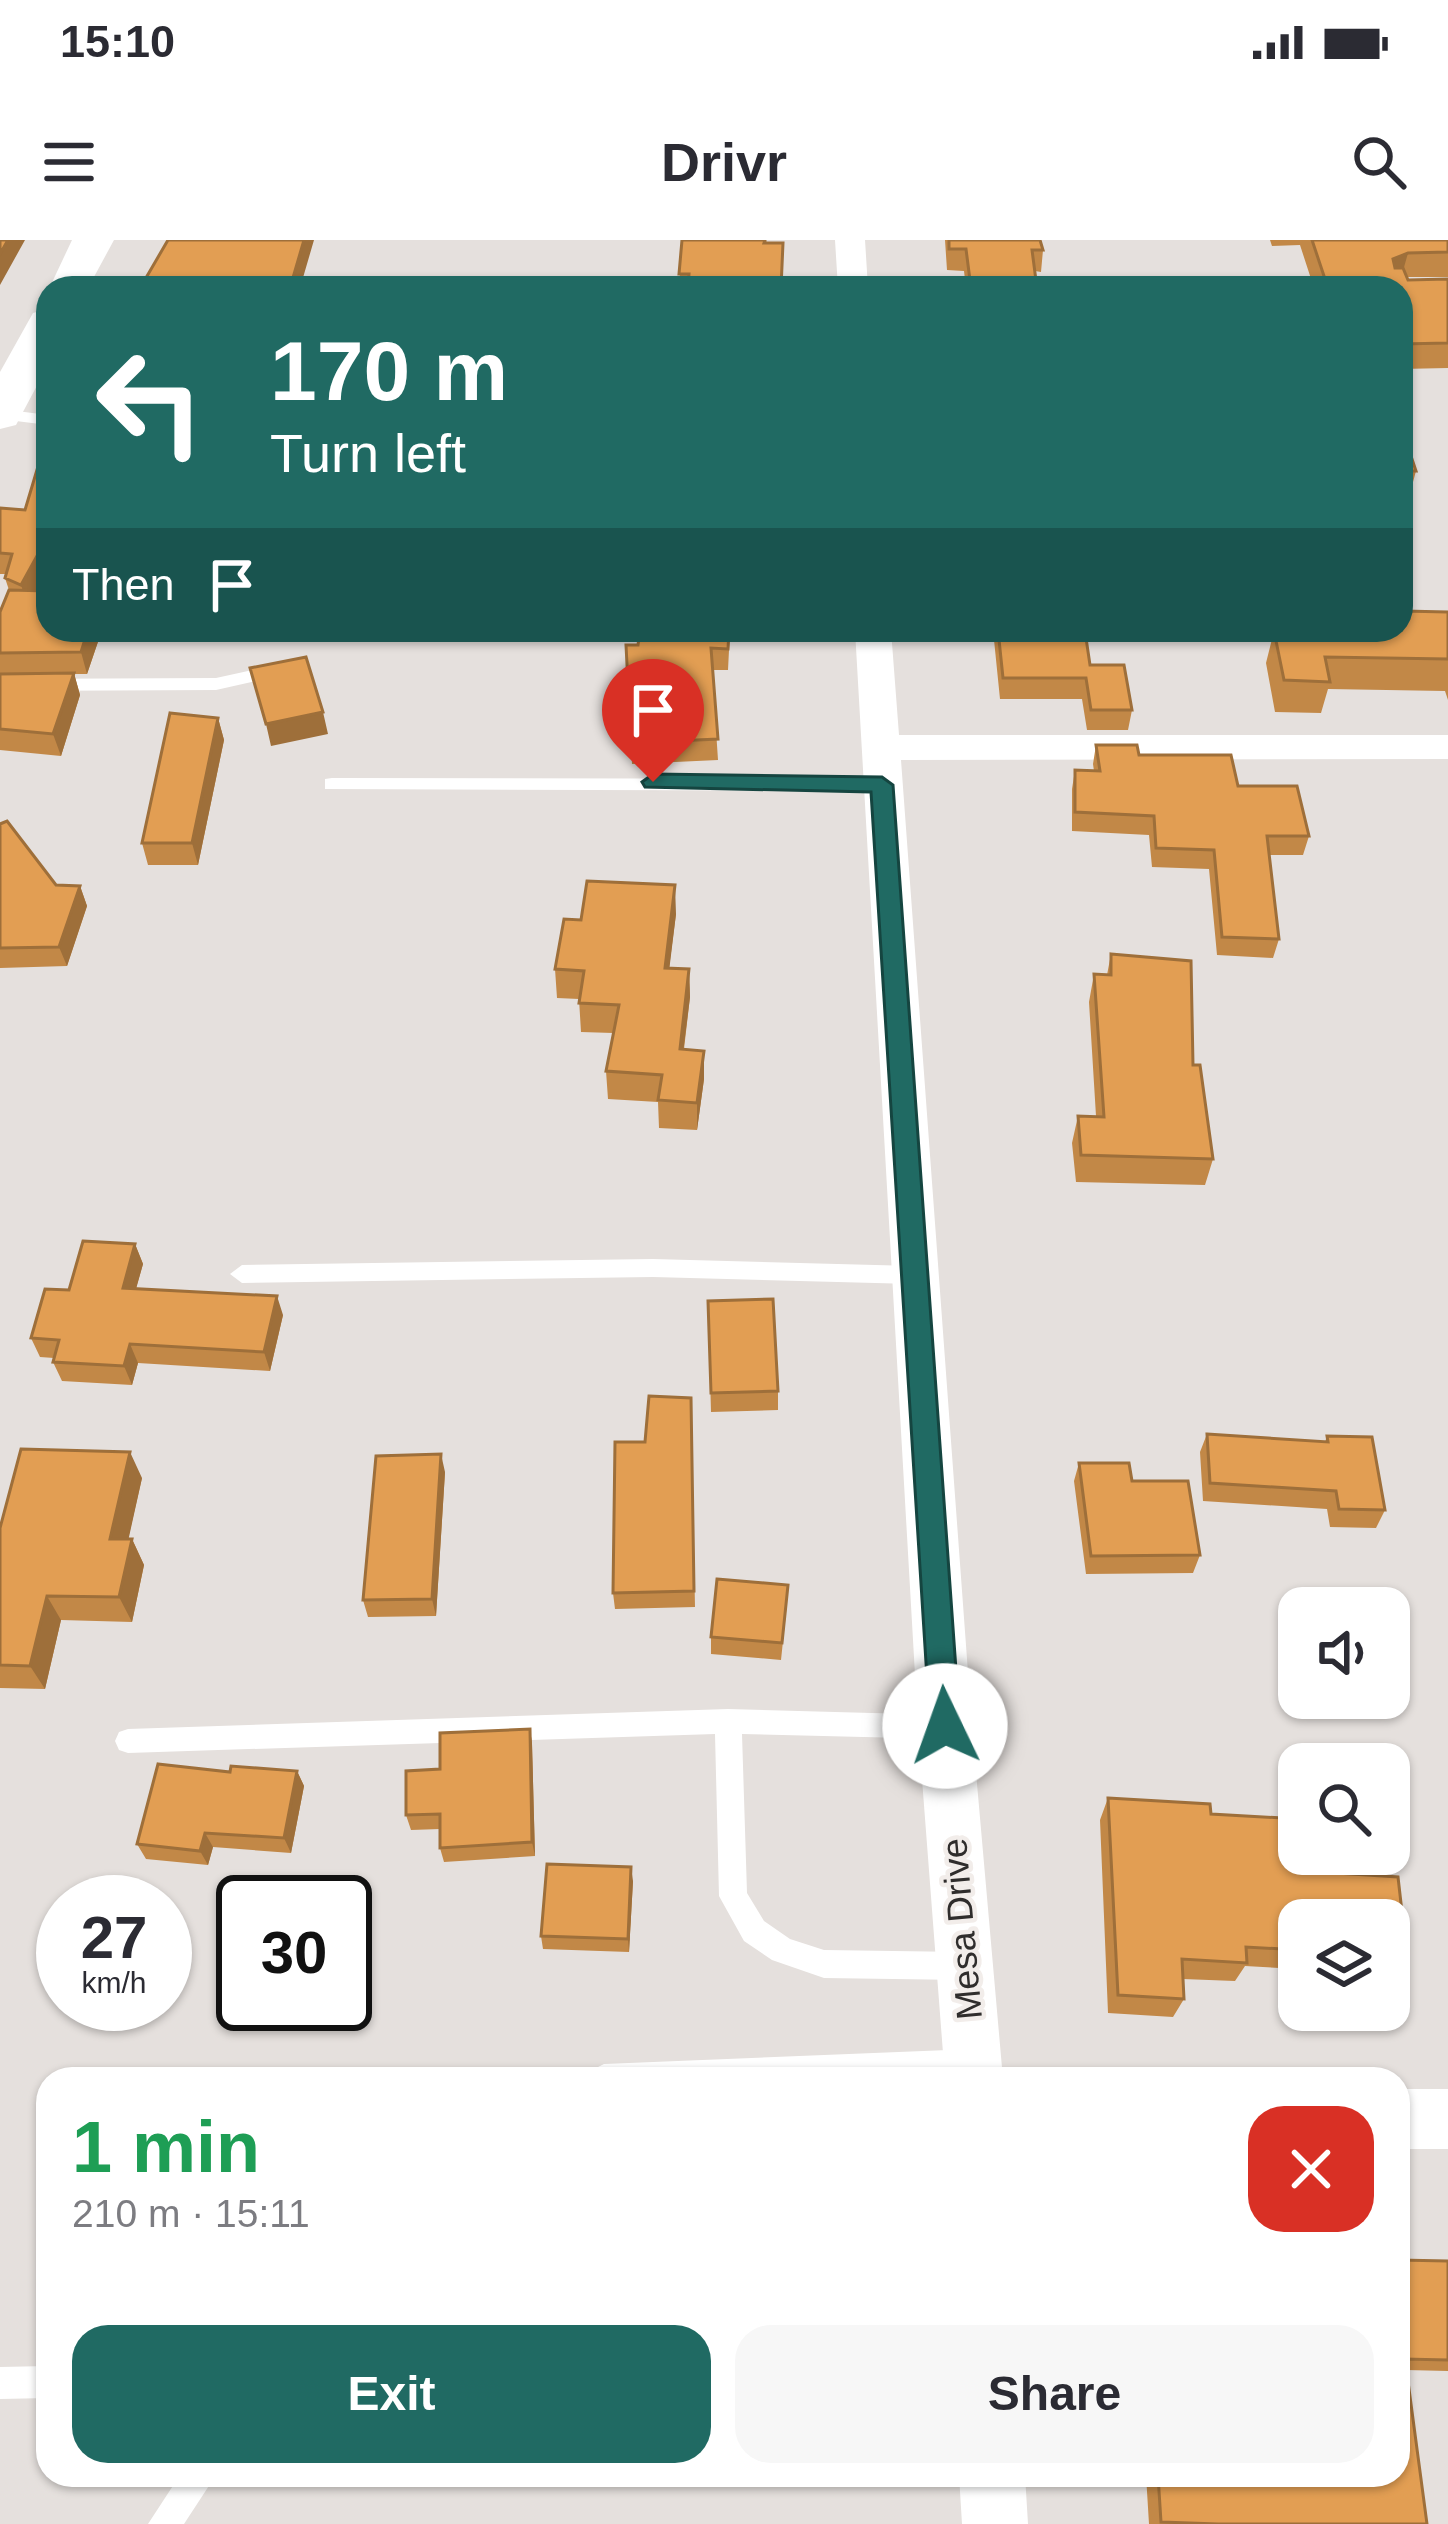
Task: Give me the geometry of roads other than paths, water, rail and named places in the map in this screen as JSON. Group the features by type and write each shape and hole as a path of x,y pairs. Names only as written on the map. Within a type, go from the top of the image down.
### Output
{"street":[{"path":"74,276 93,240"},
{"path":"850,240 853,276"},
{"path":"0,415 36,345"},
{"name":"Mesa Drive","path":"874,642 913,1274 973,2067"},
{"path":"880,766 1448,747"},
{"path":"1410,2119 1448,2119"},
{"path":"993,2487 995,2524"}],"lane":[{"path":"0,415 36,419"},
{"path":"0,686 216,684 290,667"},
{"path":"332,784 880,766"},
{"path":"242,1274 653,1268 913,1274"},
{"path":"128,1741 728,1721 945,1726"},
{"path":"728,1721 734,1896 754,1931 782,1950 824,1964 963,1966"},
{"path":"0,2383 36,2382"},
{"path":"164,2524 191,2487"}]}
